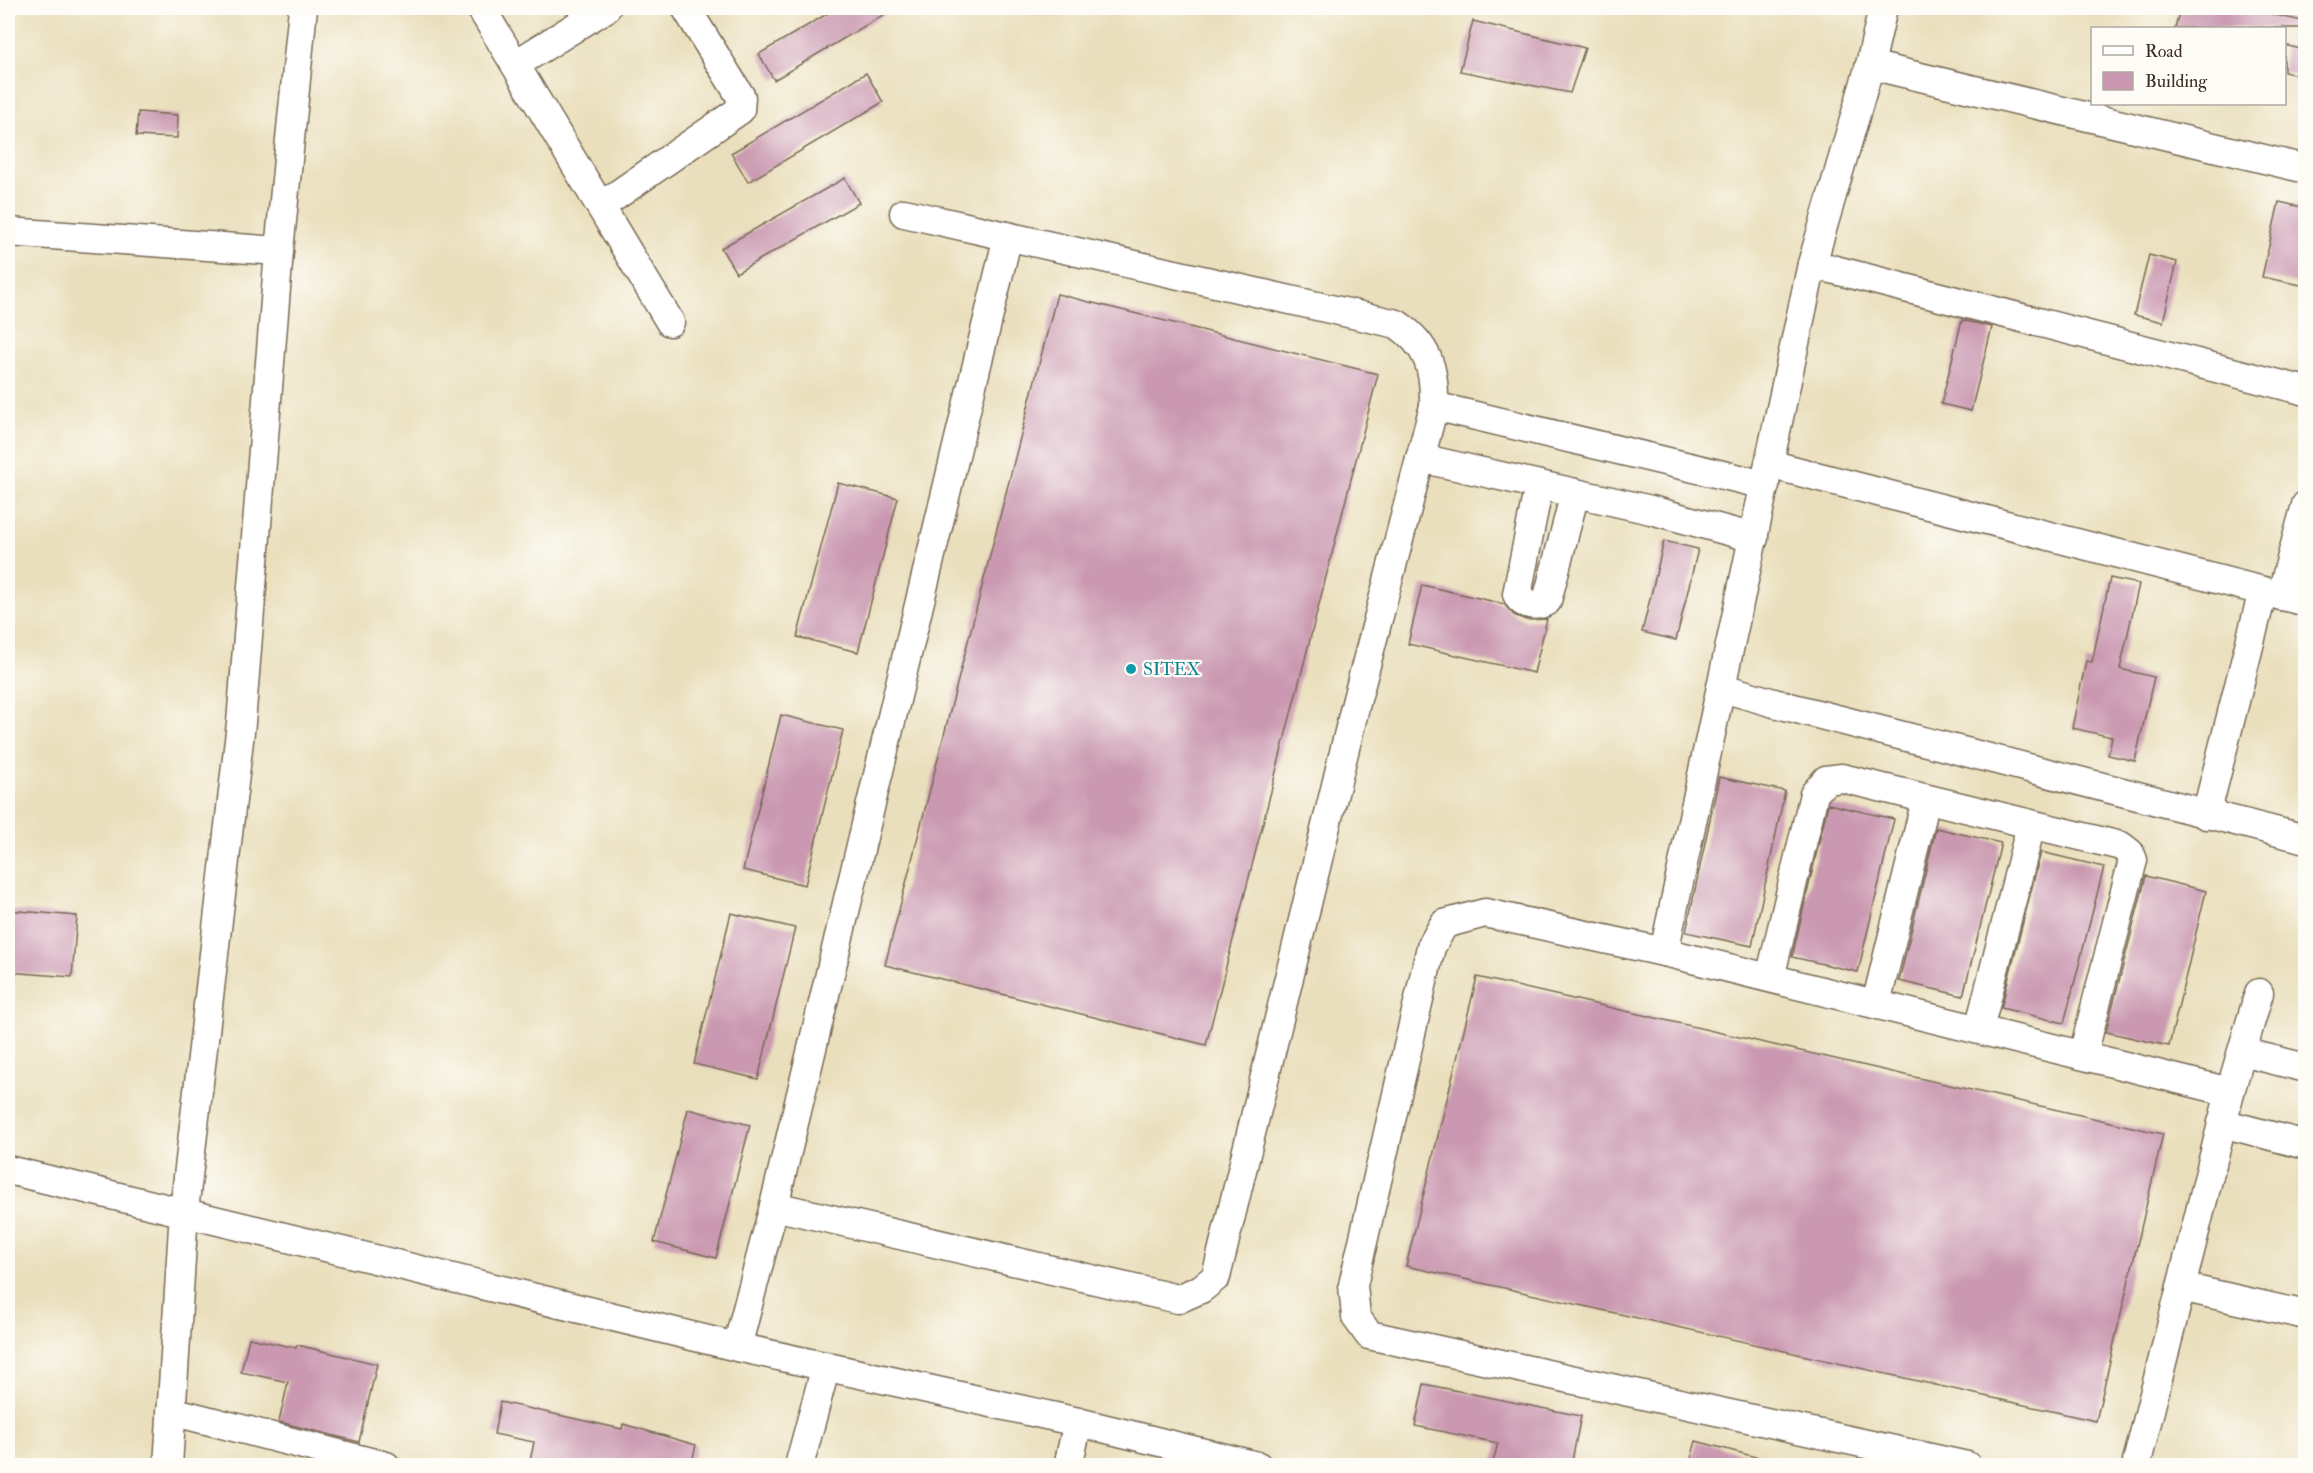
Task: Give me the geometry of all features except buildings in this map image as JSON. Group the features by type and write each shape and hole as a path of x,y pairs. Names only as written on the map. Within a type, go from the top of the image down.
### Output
{"street":[{"path":"168,1466 184,1211 240,723 279,251 303,8"},
{"path":"482,8 670,322"},
{"path":"516,64 606,8"},
{"path":"601,206 740,110 741,97 686,8"},
{"path":"1664,951 1723,687 1812,264 1870,64 1882,8"},
{"path":"1870,64 2306,169"},
{"path":"774,1206 1178,1299 1201,1289 1216,1277 1353,714 1434,406 1432,366 1414,336 1397,324 904,213"},
{"path":"8,232 279,251"},
{"path":"737,1347 774,1206 1008,236"},
{"path":"1812,264 2306,391"},
{"path":"1434,406 1767,475 2283,596"},
{"path":"1420,458 1754,537"},
{"path":"1539,485 1517,594 1523,602 1530,605 1547,601 1575,493"},
{"path":"2206,815 2283,596 2306,506"},
{"path":"1723,687 1797,709 2306,839"},
{"path":"1770,978 1814,794 1826,780 1842,778 2121,846 2130,853 2133,860 2083,1055"},
{"path":"1876,1004 1926,800"},
{"path":"1979,1029 2031,825"},
{"path":"1967,1466 1369,1335 1356,1317 1353,1286 1431,947 1444,924 1485,914 1664,951 2230,1092"},
{"path":"2136,1466 2230,1092 2259,993"},
{"path":"2242,1052 2306,1068"},
{"path":"2222,1123 2306,1145"},
{"path":"8,1170 737,1347 1078,1422 1258,1466"},
{"path":"2181,1287 2306,1316"},
{"path":"799,1466 826,1366"},
{"path":"171,1411 386,1466"},
{"path":"1068,1466 1078,1422"}],"place":[{"name":"SITEX","path":"1131,669"}]}
